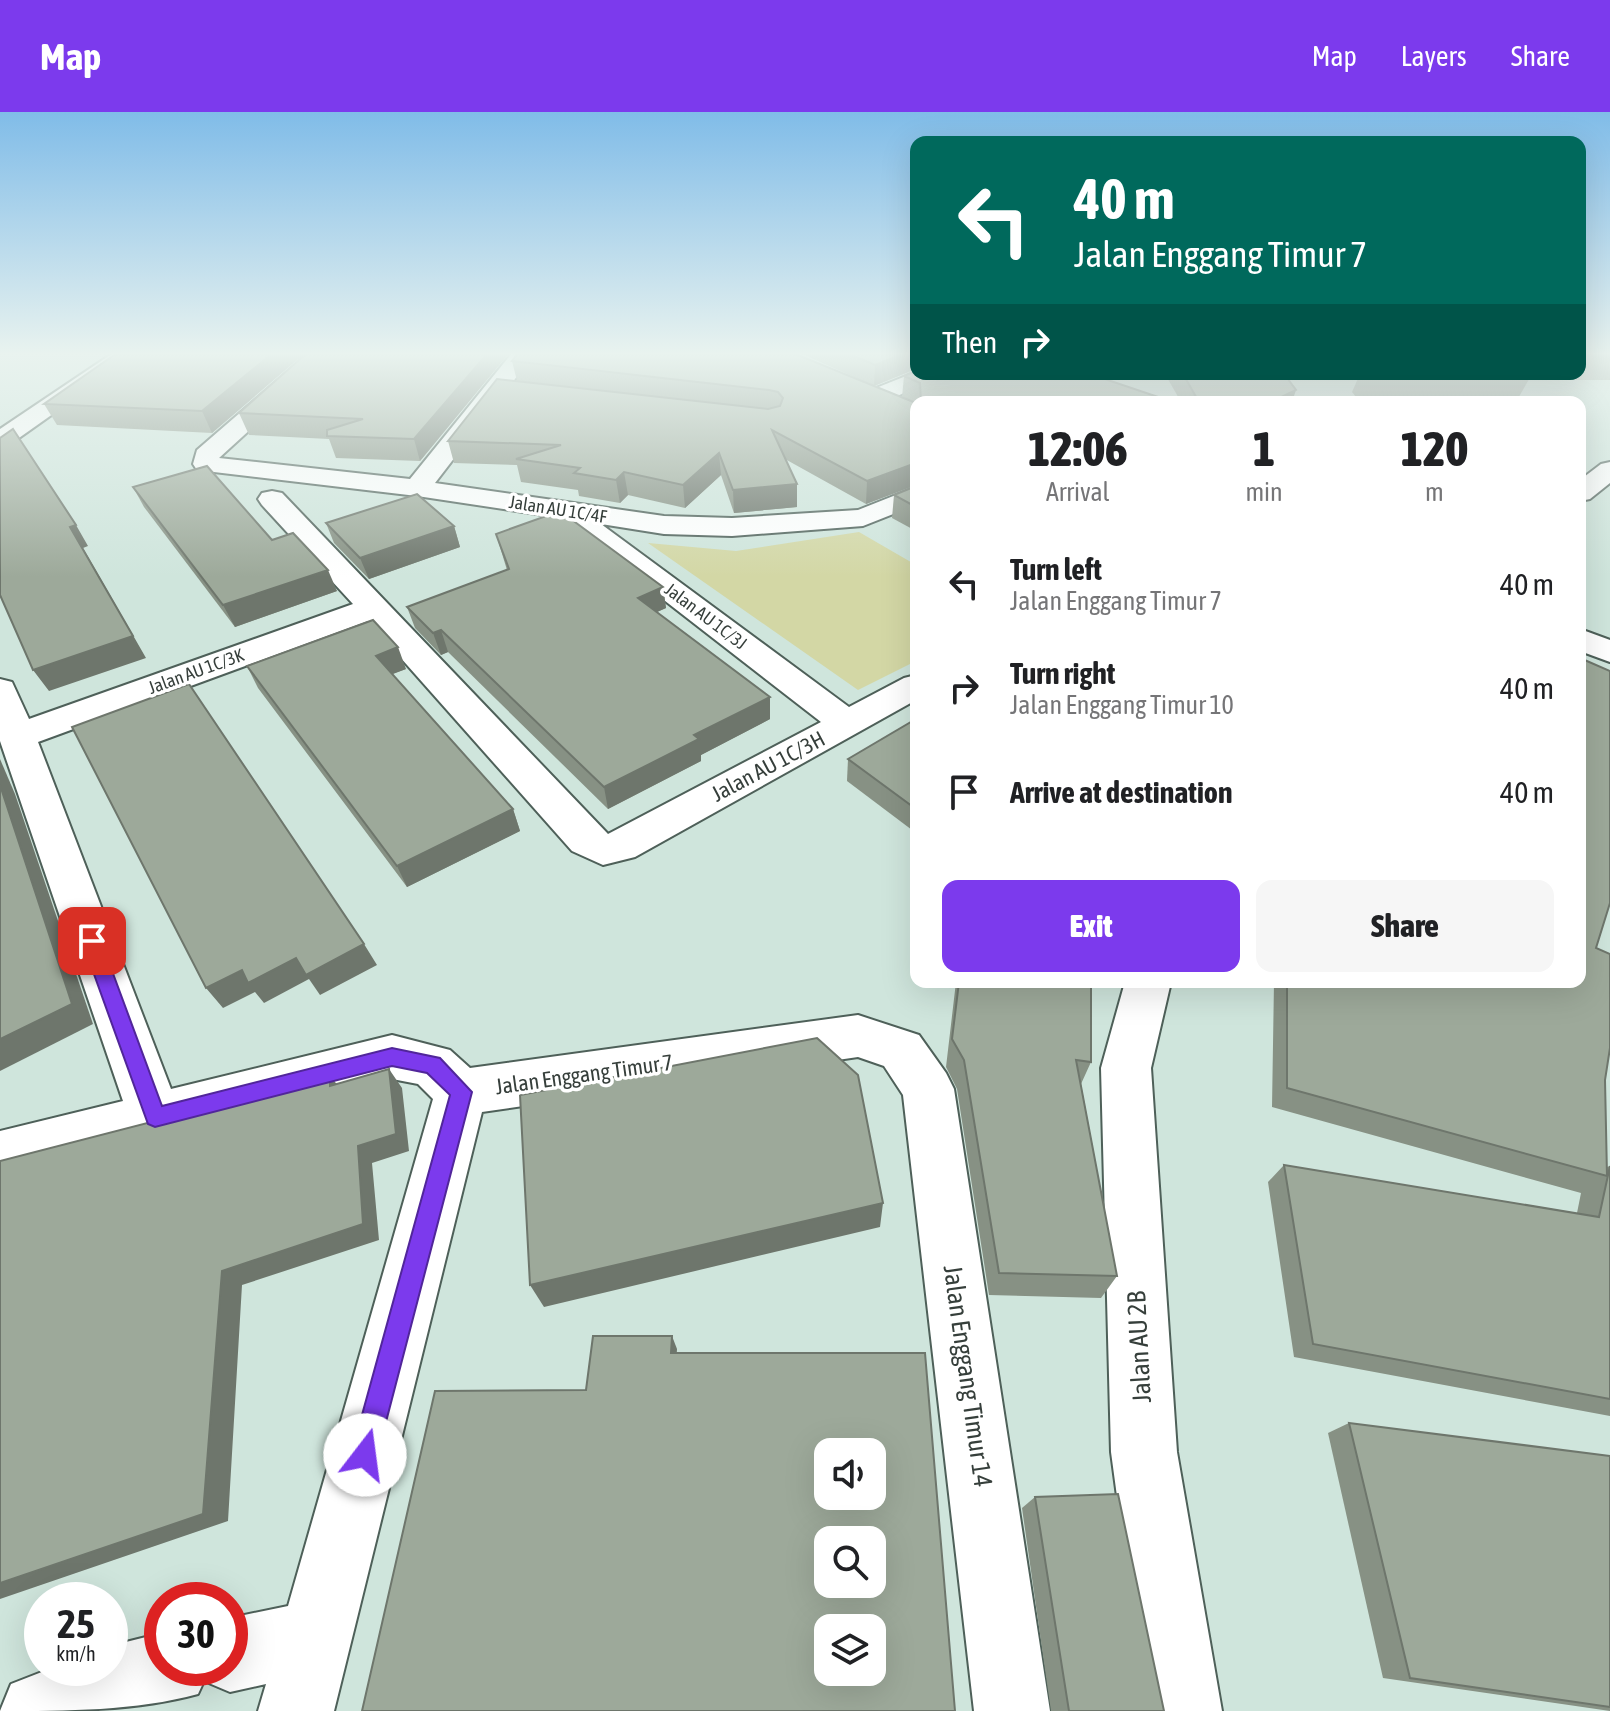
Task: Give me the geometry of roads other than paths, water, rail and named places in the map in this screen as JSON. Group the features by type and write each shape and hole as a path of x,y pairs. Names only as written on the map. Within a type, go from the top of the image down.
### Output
{"street":[{"path":"0,440 18,428"},
{"name":"Jalan AU 1C/4F","path":"237,428 206,455 206,464 227,469 417,488 664,525 732,527 863,518 910,498"},
{"path":"417,488 467,428"},
{"path":"1586,488 1610,470"},
{"path":"272,499 375,607"},
{"name":"Jalan AU 1C/3J","path":"565,510 847,724"},
{"name":"Jalan AU 1C/3K","path":"18,736 375,607"},
{"name":"Jalan AU 1C/3H","path":"375,607 587,841 603,850 620,846 910,689"},
{"path":"1586,642 1610,652"},
{"path":"0,690 155,1117"},
{"name":"Jalan AU 2B","path":"1146,988 1126,1068 1143,1436 1184,1711"},
{"name":"Jalan Enggang Timur 7","path":"461,1092 858,1036 901,1050"},
{"name":"Jalan Enggang Timur 14","path":"901,1050 928,1089 1012,1711"},
{"path":"0,1156 392,1057 432,1065 461,1092 296,1711"},
{"path":"248,1651 317,1636"},
{"path":"38,1711 125,1678 144,1674"}]}
